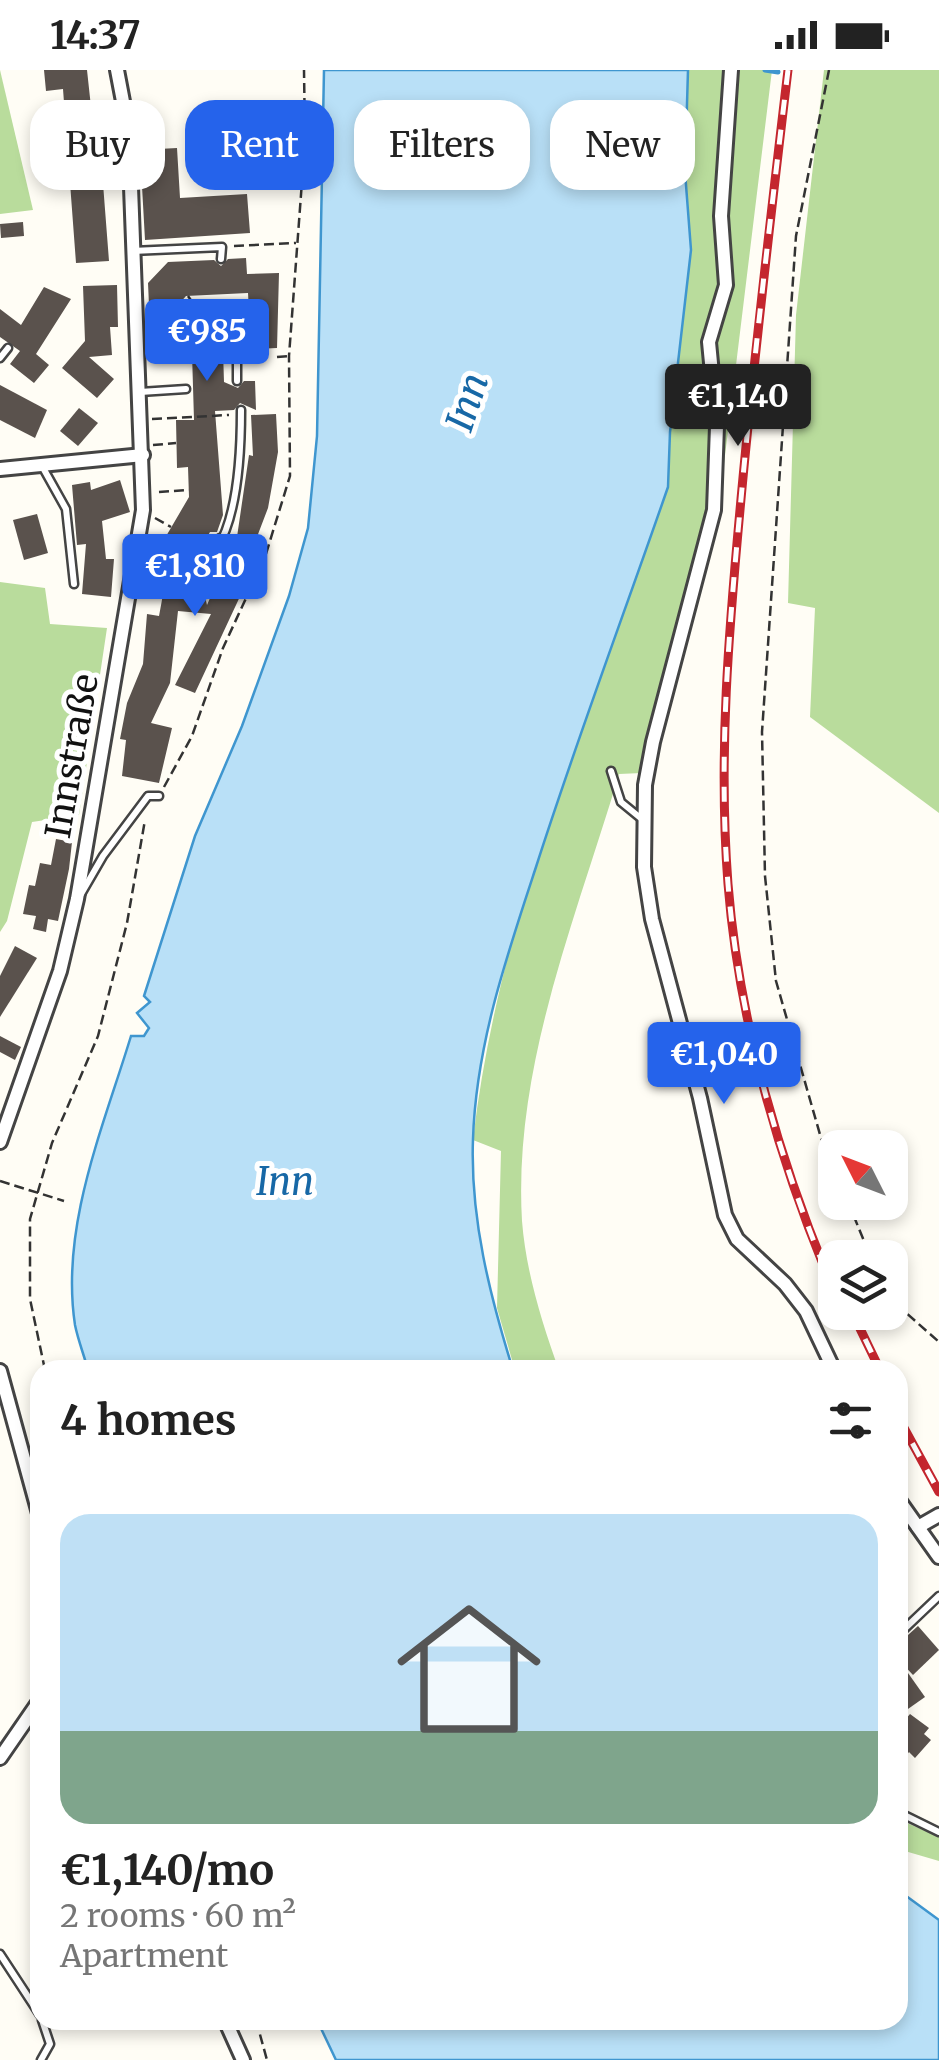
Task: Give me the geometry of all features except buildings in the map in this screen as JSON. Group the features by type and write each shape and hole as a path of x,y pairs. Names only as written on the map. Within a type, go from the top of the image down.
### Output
{"street":[{"name":"Innstraße","path":"0,1142 60,971 77,899 143,494 130,251 129,133 117,70"},
{"path":"731,70 721,216 726,285 709,342 718,426 714,510 653,742 644,820 652,919 700,1098 725,1215 736,1239 785,1284 806,1310 829,1360"},
{"path":"0,469 142,450"},
{"path":"0,1370 2,1392 30,1484"},
{"path":"908,1514 939,1557"},
{"path":"918,1528 939,1515"},
{"path":"0,1758 30,1714"},
{"path":"230,2030 244,2060"}],"lane":[{"path":"130,251 222,246 221,260"},
{"path":"0,358 8,348"},
{"path":"237,352 238,381"},
{"path":"139,392 186,389"},
{"path":"132,578 188,571 206,562 234,502 241,412"},
{"path":"41,466 66,508 74,584"},
{"path":"220,538 238,545"},
{"path":"206,562 219,576"},
{"path":"611,772 621,802 644,820"},
{"path":"77,899 128,820 148,796 159,796"},
{"path":"908,1626 939,1596"},
{"path":"908,1817 939,1832"},
{"path":"0,1954 30,2001"},
{"path":"42,2060 50,2044 45,2030"}],"path":[{"path":"304,70 305,100"},
{"path":"819,1130 776,981 765,876 762,732 796,236 829,70"},
{"path":"42,1360 28,1269 36,1191 98,1036 127,924 148,812 192,736 223,648 265,556 290,476 290,356 302,190"},
{"path":"222,246 297,243"},
{"path":"188,296 196,308 220,322 248,304"},
{"path":"178,310 196,308"},
{"path":"198,351 208,317"},
{"path":"153,342 154,360"},
{"path":"278,357 290,356"},
{"path":"140,420 241,412"},
{"path":"142,450 176,444"},
{"path":"143,494 188,490"},
{"path":"253,552 265,556"},
{"path":"219,576 251,589"},
{"path":"0,1182 64,1202"},
{"path":"908,1315 939,1342"},
{"path":"259,2030 268,2060"}],"green space":[{"path":"0,70 33,210 0,214"},
{"path":"688,70 772,70 717,521 642,773 619,774 551,994 527,1107 522,1221 536,1297 556,1360 512,1360 497,1308 501,1151 473,1140 486,1056 526,890 668,487 670,432 691,250 686,190 695,190 695,100 687,100"},
{"path":"824,70 939,70 939,813 810,717 815,608 788,603 796,315"},
{"path":"0,582 45,588 50,624 107,628 79,815 32,822 7,921 0,932"},
{"path":"908,1823 939,1837 939,1861 908,1852"}],"water":[{"name":"Inn","path":"324,70 688,70 687,100 550,100 550,190 686,190 691,250 670,432 668,487 525,900 504,967 480,1069 473,1139 478,1227 510,1360 85,1360 75,1325 72,1288 73,1251 87,1178 131,1036 144,1036 149,1028 137,1013 150,1002 144,996 195,836 242,726 289,596 308,528 317,436 322,190 334,190 334,100 323,100"},
{"path":"908,1897 939,1920 939,2060 336,2060 322,2030 908,2030"}],"waterway":[{"path":"765,70 778,72"}],"railway":[{"path":"788,70 732,595 726,691 725,836 734,936 752,1041 780,1144 818,1251"},
{"path":"861,1330 875,1360"},
{"path":"908,1435 939,1492"}]}
